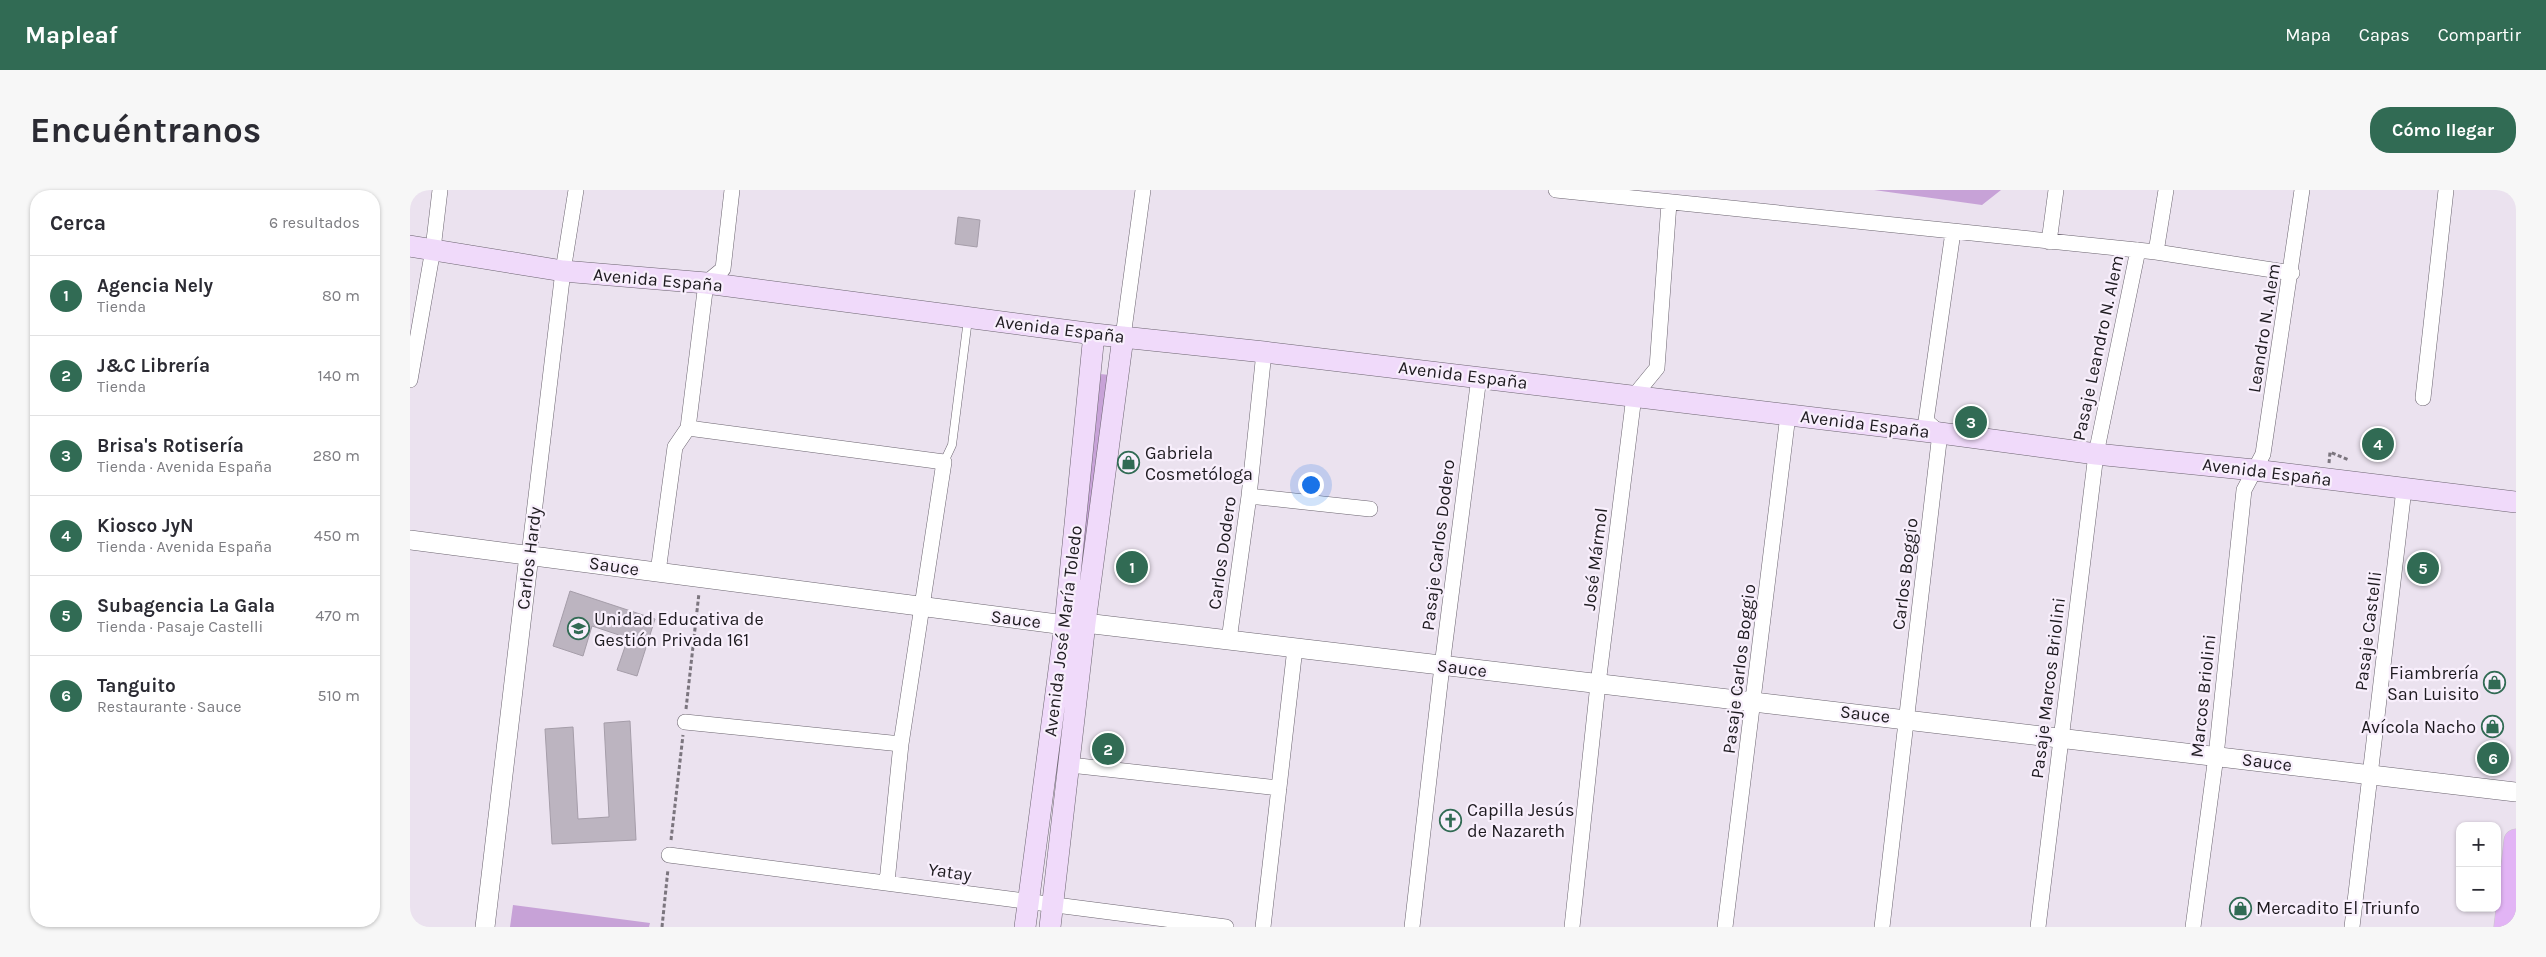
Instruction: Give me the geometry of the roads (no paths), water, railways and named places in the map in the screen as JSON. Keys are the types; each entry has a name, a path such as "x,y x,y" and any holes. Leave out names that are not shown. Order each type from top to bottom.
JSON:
{"main road":[{"name":"Avenida España","path":"410,246 563,271 706,283 1094,334 1479,377 1940,433 2096,454 2254,470 2516,502"},
{"name":"Avenida José María Toledo","path":"1050,927 1070,765 1075,624 1094,334"},
{"name":"Avenida José María Toledo","path":"1025,927 1123,337"},
{"path":"2506,927 2516,841"}],"street":[{"path":"410,380 433,249 440,190"},
{"name":"Carlos Hardy","path":"485,927 563,271 576,190"},
{"path":"658,572 675,446 688,428 706,283 723,269 732,190"},
{"path":"1123,337 1143,190"},
{"path":"1556,190 2156,252 2292,273"},
{"path":"2048,242 2056,190"},
{"path":"2156,252 2166,190"},
{"name":"Leandro N. Alem","path":"2254,470 2263,454 2292,273 2302,190"},
{"path":"2423,398 2446,190"},
{"path":"1634,396 1658,368 1669,203"},
{"path":"1940,433 1926,421 1952,232"},
{"name":"Pasaje Leandro N. Alem","path":"2096,454 2138,250"},
{"name":"Carlos Dodero","path":"1229,640 1264,352"},
{"name":"Pasaje Carlos Dodero","path":"1412,927 1442,666 1479,377"},
{"name":"José Mármol","path":"1572,927 1598,684 1634,396"},
{"name":"Pasaje Carlos Boggio","path":"1725,927 1788,415"},
{"path":"688,428 944,462 900,744 887,882"},
{"name":"Carlos Boggio","path":"1882,927 1908,719 1940,433"},
{"name":"Pasaje Marcos Briolini","path":"2038,927 2096,454"},
{"name":"Marcos Briolini","path":"2193,927 2216,756 2244,490 2254,470"},
{"name":"Pasaje Castelli","path":"2352,927 2404,489"},
{"path":"1248,496 1370,509"},
{"name":"Sauce","path":"410,540 921,606 1908,719 2516,792"},
{"path":"1263,927 1295,648"},
{"path":"685,722 900,744"},
{"path":"1070,765 1279,788"},
{"name":"Yatay","path":"670,855 1226,927"}],"lane":[{"path":"944,462 952,445 968,317"}],"place":[{"name":"Brisa's Rotisería","path":"1971,422"},
{"name":"Kiosco JyN","path":"2378,444"},
{"name":"Gabriela Cosmetóloga","path":"1129,463"},
{"name":"Agencia Nely","path":"1132,567"},
{"name":"Subagencia La Gala","path":"2423,568"},
{"name":"Unidad Educativa de Gestión Privada 161","path":"578,629"},
{"name":"Fiambrería San Luisito","path":"2495,683"},
{"name":"Avícola Nacho","path":"2492,727"},
{"name":"J&C Librería","path":"1108,749"},
{"name":"Tanguito","path":"2493,758"},
{"name":"Capilla Jesús de Nazareth","path":"1451,820"},
{"name":"Mercadito El Triunfo","path":"2240,908"}]}
